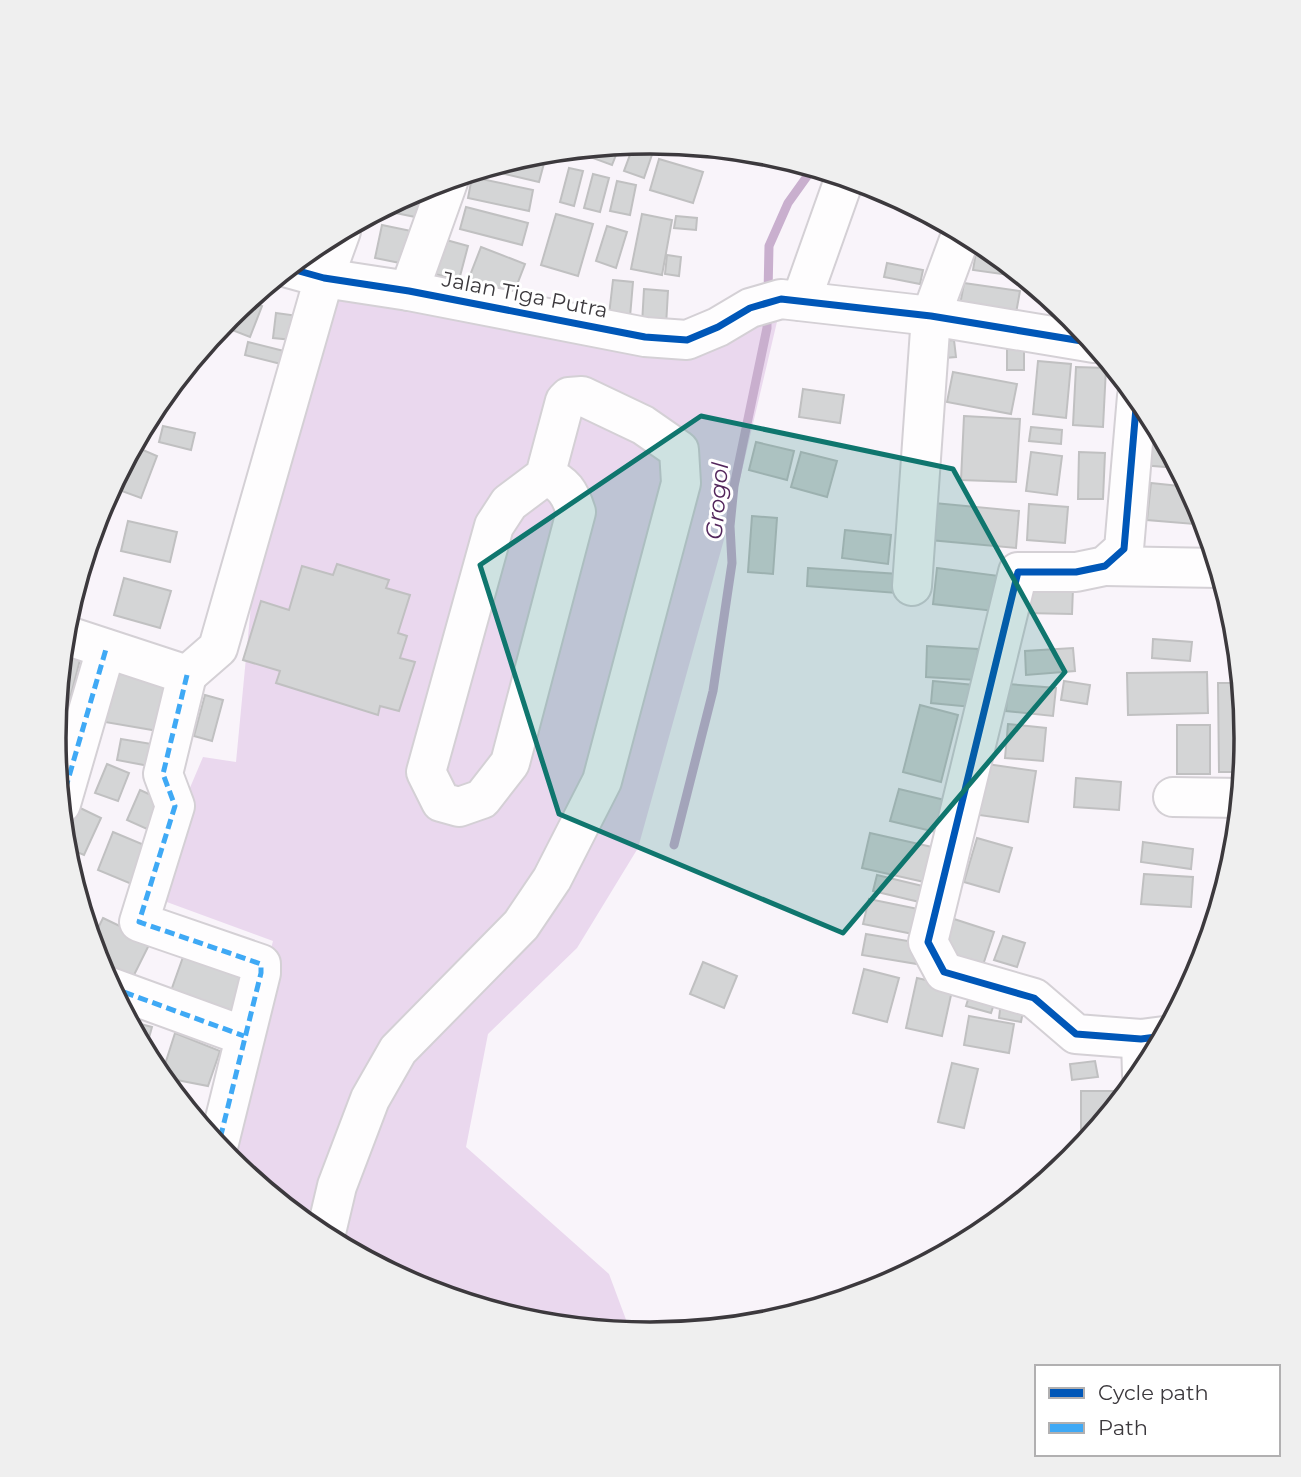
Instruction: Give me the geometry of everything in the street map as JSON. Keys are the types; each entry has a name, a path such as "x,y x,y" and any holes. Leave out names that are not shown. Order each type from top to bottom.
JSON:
{"street":[{"path":"840,186 777,303 931,316 1077,340"},
{"path":"409,291 444,192"},
{"path":"912,586 931,316 958,242"},
{"path":"221,1134 261,964 139,922 175,806 163,774 187,675 218,648 306,273 318,259"},
{"name":"Jalan Tiga Putra","path":"306,273 645,337 687,340 777,303"},
{"path":"327,1225 337,1186 370,1099 398,1050 521,925 552,879 602,781 681,483 679,450 643,425 582,396 565,401 545,476 509,503 494,526 426,772 441,802 459,807 482,799 510,763 576,512 571,494 559,481 545,476"},
{"path":"1105,566 1124,549 1136,413"},
{"path":"1145,1049 1076,1034 1034,998 944,972 928,942 1018,572 1076,572 1105,566 1209,568"},
{"path":"75,639 187,675"},
{"path":"68,779 106,649"},
{"path":"1174,797 1231,798"},
{"path":"124,991 244,1036"}],"highlighted area":[{"path":"701,416 953,469 1065,672 843,933 559,814 480,565"}],"shaded area":[{"path":"784,292 735,500 638,848 577,948 488,1034 466,1147 609,1274 627,1321 612,1321 574,1318 499,1303 427,1278 358,1244 295,1202 265,1178 211,1124 226,1125 273,941 145,894 203,757 236,762 252,595 336,294 670,337"}],"building":[{"path":"652,154 644,178 624,171 630,155"},
{"path":"616,156 612,165 592,158"},
{"path":"659,159 703,172 693,203 650,190"},
{"path":"544,165 539,182 502,173"},
{"path":"569,168 583,171 574,206 560,202"},
{"path":"593,174 609,178 600,212 584,208"},
{"path":"482,179 533,190 529,211 468,198 471,183"},
{"path":"617,181 636,185 630,215 610,211"},
{"path":"425,200 433,202 430,220 396,213"},
{"path":"466,207 528,223 522,245 460,229"},
{"path":"556,214 593,224 578,276 541,265"},
{"path":"642,214 672,220 662,275 631,269"},
{"path":"676,216 697,218 696,230 674,228"},
{"path":"382,225 416,232 410,265 375,258"},
{"path":"607,226 627,232 616,268 596,261"},
{"path":"439,238 468,246 459,280 431,273"},
{"path":"481,247 525,264 513,295 469,278"},
{"path":"976,254 1005,274 973,270"},
{"path":"667,255 681,257 679,276 665,274"},
{"path":"887,263 923,270 920,284 884,277"},
{"path":"613,280 633,282 630,317 609,315"},
{"path":"964,283 1020,291 1016,313 960,305"},
{"path":"644,289 668,291 666,326 642,324"},
{"path":"259,305 262,306 250,337 233,331"},
{"path":"276,313 306,317 303,341 273,338"},
{"path":"954,340 956,357 932,359 931,342"},
{"path":"248,342 296,354 293,367 245,355"},
{"path":"1007,347 1024,347 1024,370 1007,370"},
{"path":"1038,361 1071,364 1066,418 1033,414"},
{"path":"1076,367 1102,368 1106,373 1103,427 1073,425"},
{"path":"953,372 1017,384 1011,414 947,402"},
{"path":"803,389 844,395 840,423 799,417"},
{"path":"964,416 1020,419 1016,482 961,480"},
{"path":"163,426 195,433 191,450 159,442"},
{"path":"1031,427 1062,430 1061,444 1029,441"},
{"path":"1144,438 1151,439 1167,467 1141,465"},
{"path":"756,442 794,451 787,480 749,470"},
{"path":"143,450 157,456 141,498 122,491"},
{"path":"801,452 837,461 827,497 791,487"},
{"path":"1031,452 1062,456 1057,495 1026,491"},
{"path":"1079,452 1105,453 1103,499 1078,499"},
{"path":"1151,483 1177,486 1193,524 1147,520"},
{"path":"934,503 1019,511 1016,548 930,540"},
{"path":"1029,504 1068,507 1065,543 1027,540"},
{"path":"752,516 777,518 773,574 748,572"},
{"path":"128,521 177,532 170,562 121,551"},
{"path":"845,530 891,535 888,564 842,558"},
{"path":"337,564 389,580 386,588 410,595 398,633 407,636 400,658 415,662 399,711 380,706 378,715 276,683 280,671 243,660 261,601 289,610 302,566 333,575"},
{"path":"808,568 899,574 897,593 807,586"},
{"path":"937,568 1007,577 1003,612 933,604"},
{"path":"124,578 171,591 160,628 114,615"},
{"path":"1025,587 1073,588 1072,614 1025,613"},
{"path":"1153,639 1192,642 1190,661 1152,658"},
{"path":"927,646 978,649 976,680 926,677"},
{"path":"1073,648 1075,671 1026,675 1025,651"},
{"path":"72,658 80,660 69,702 68,700"},
{"path":"114,667 173,677 164,732 105,722"},
{"path":"1207,672 1208,713 1128,715 1127,673"},
{"path":"933,681 974,685 972,707 931,703"},
{"path":"1064,681 1090,685 1087,704 1061,700"},
{"path":"1218,683 1232,683 1233,772 1219,772"},
{"path":"1008,684 1056,688 1053,716 1006,711"},
{"path":"205,695 223,700 212,741 194,736"},
{"path":"920,705 958,715 941,782 903,772"},
{"path":"1008,724 1046,728 1043,761 1005,758"},
{"path":"1177,725 1210,725 1210,774 1177,774"},
{"path":"121,739 164,746 160,768 117,760"},
{"path":"980,763 1036,771 1028,822 972,814"},
{"path":"107,764 129,773 118,801 95,793"},
{"path":"1076,778 1121,782 1119,810 1074,807"},
{"path":"899,789 953,802 944,834 890,821"},
{"path":"140,790 160,799 147,829 127,820"},
{"path":"76,806 101,818 84,855 78,853 71,817"},
{"path":"113,832 149,847 134,885 98,870"},
{"path":"870,833 941,849 933,884 862,868"},
{"path":"977,838 1012,848 999,892 964,882"},
{"path":"1143,842 1193,849 1191,869 1141,862"},
{"path":"1144,874 1193,877 1191,907 1141,904"},
{"path":"877,875 935,889 932,905 873,891"},
{"path":"869,899 923,910 918,935 863,924"},
{"path":"103,918 151,941 128,987 121,983 98,928"},
{"path":"954,919 994,932 983,965 943,952"},
{"path":"866,934 920,943 917,964 862,955"},
{"path":"1003,936 1025,943 1017,967 994,960"},
{"path":"188,943 249,964 226,1027 166,1005"},
{"path":"703,962 737,976 724,1008 690,994"},
{"path":"864,969 899,978 887,1022 853,1013"},
{"path":"917,978 953,986 942,1036 906,1028"},
{"path":"971,990 996,998 991,1013 966,1006"},
{"path":"1001,1002 1024,1006 1021,1022 999,1018"},
{"path":"969,1016 1014,1024 1009,1053 964,1045"},
{"path":"142,1024 152,1027 149,1037"},
{"path":"175,1033 220,1051 208,1086 177,1080 165,1063"},
{"path":"1095,1061 1098,1077 1072,1080 1070,1064"},
{"path":"952,1063 978,1069 964,1128 938,1122"},
{"path":"1081,1091 1116,1091 1090,1124 1081,1133"}],"waterway":[{"name":"Grogol","path":"768,293 769,246 788,203 808,176"},
{"name":"Grogol","path":"674,845 713,691 732,563 730,526 734,486 767,328 767,314"}],"marked path":[{"path":"68,779 106,649"},
{"path":"187,675 163,774 175,806 139,922 261,964 221,1134"},
{"path":"125,992 244,1036"}],"cycle path":[{"path":"300,271 645,337 687,340 718,327 750,308 781,299 931,316 1077,340"},
{"path":"1136,413 1124,549 1105,566 1076,572 1018,572 928,942 944,972 1034,998 1076,1034 1152,1038"}]}
